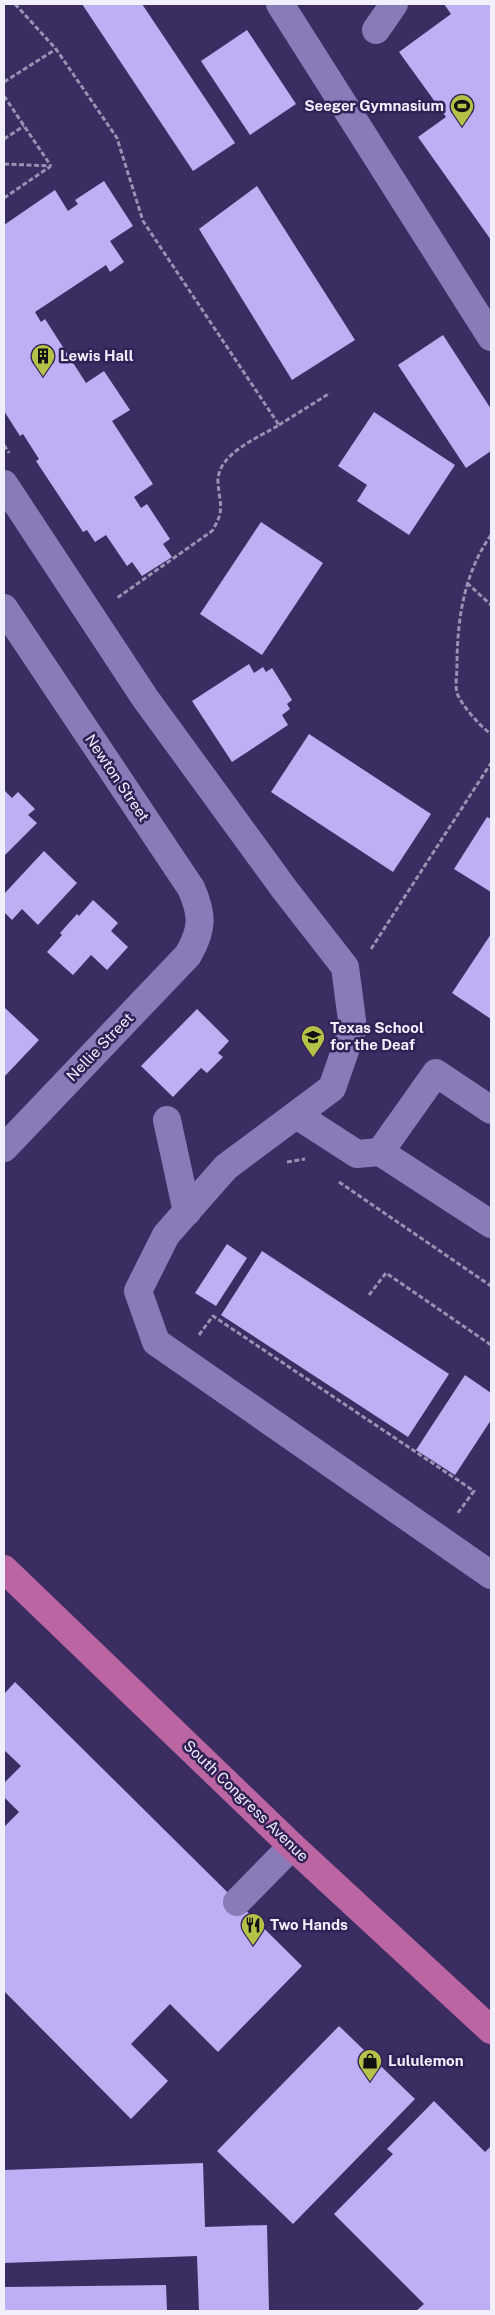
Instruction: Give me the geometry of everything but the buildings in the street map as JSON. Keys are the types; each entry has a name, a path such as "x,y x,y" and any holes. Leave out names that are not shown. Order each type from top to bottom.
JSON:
{"main road":[{"name":"South Congress Avenue","path":"4,1569 292,1846 491,2030"}],"street":[{"path":"280,4 491,337"},
{"path":"376,30 394,4"},
{"path":"4,484 146,698 284,890 345,967 353,1028 332,1088 298,1116 226,1167 166,1235 138,1291 156,1342 491,1575"},
{"name":"Newton Street","path":"4,608 190,888 199,905 201,923 196,940 188,955"},
{"name":"Nellie Street","path":"7,1139 188,955"},
{"path":"380,1152 436,1073 491,1110"},
{"path":"298,1116 357,1154 380,1152 491,1224"},
{"path":"167,1120 187,1212"},
{"path":"237,1902 292,1846"}],"path":[{"path":"15,4 56,49 117,138 143,221 279,426"},
{"path":"4,82 56,49"},
{"path":"4,96 51,166"},
{"path":"4,139 24,126"},
{"path":"4,164 51,166"},
{"path":"4,198 51,166"},
{"path":"110,603 212,531 222,516 218,481 221,468 233,454 330,393"},
{"path":"491,535 484,545 467,583 457,634 457,693 480,726 491,734"},
{"path":"467,583 491,605"},
{"path":"370,950 491,763"},
{"path":"279,1163 306,1159"},
{"path":"338,1181 491,1286"},
{"path":"369,1295 386,1273 491,1345"},
{"path":"190,1332 197,1338 213,1316 474,1491 455,1516 462,1520"}],"place":[{"name":"Seeger Gymnasium","path":"462,127"},
{"name":"Lewis Hall","path":"43,377"},
{"name":"Texas School for the Deaf","path":"313,1058"},
{"name":"Two Hands","path":"253,1946"},
{"name":"Lululemon","path":"370,2082"}]}
